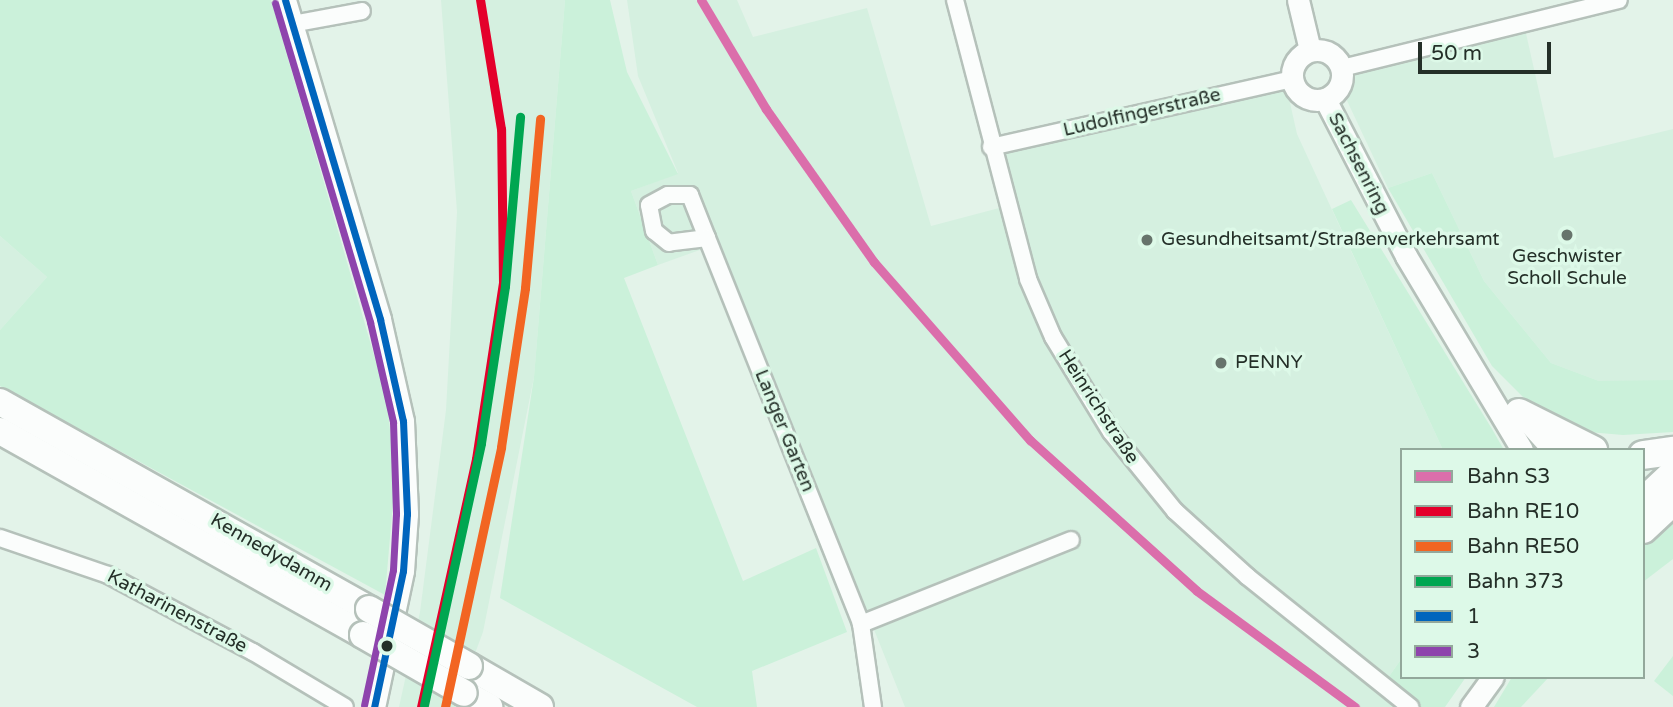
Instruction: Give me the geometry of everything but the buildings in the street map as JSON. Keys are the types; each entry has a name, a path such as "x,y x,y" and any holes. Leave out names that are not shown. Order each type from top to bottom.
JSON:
{"highway":[{"path":"1515,431 1585,448"},
{"path":"1645,455 1673,451"},
{"path":"1645,500 1673,474"},
{"path":"1645,527 1673,501"}],"main road":[{"name":"Kennedydamm","path":"0,402 540,707"},
{"name":"Kennedydamm","path":"0,431 489,707"}],"street":[{"path":"285,0 380,319 403,421 407,514 403,571 374,707"},
{"name":"Heinrichstraße","path":"955,0 991,147 1028,279 1053,337 1143,475 1248,577 1410,707"},
{"path":"1298,0 1310,50"},
{"path":"1292,79 1294,64 1310,50 1326,50 1342,68 1601,2 1619,0"},
{"path":"292,24 362,11"},
{"name":"Sachsenring","path":"1325,99 1342,83 1342,68"},
{"name":"Ludolfingerstraße","path":"991,147 1292,79"},
{"name":"Sachsenring","path":"1292,79 1304,96 1325,99"},
{"name":"Sachsenring","path":"1325,99 1406,256 1515,431 1521,448"},
{"name":"Langer Garten","path":"707,238 861,624 874,706"},
{"name":"Sachsenring","path":"1515,431 1549,448"},
{"name":"Katharinenstraße","path":"0,538 108,575 253,652 345,707"},
{"path":"861,624 1071,540"},
{"path":"1471,707 1492,679"}],"shaded area":[{"path":"0,0 271,0 387,400 395,480 385,595 0,386 0,330 47,277 0,236"},
{"path":"441,0 565,0 534,377 483,632 455,707 399,707 420,612 446,410 457,212"},
{"path":"565,0 610,0 627,72 678,174 631,191 658,265 624,278 743,581 816,548 847,632 752,671 757,707 697,707 500,598 534,377"},
{"path":"627,0 737,0 753,37 867,8 931,226 1003,207 988,153 1286,85 1297,134 1442,448 1400,448 1400,661 1380,689 1405,707 905,707 837,537 708,247 658,265 631,191 678,173 638,76"},
{"name":"Geschwister Scholl Schule","path":"1525,29 1554,158 1673,129 1673,380 1659,383 1599,381 1551,363 1484,281 1432,173 1388,188 1342,90 1350,71"},
{"path":"1432,173 1484,281 1551,363 1599,381 1673,380 1673,432 1623,435 1577,431 1530,404 1492,366 1388,188"},
{"path":"1351,200 1503,448 1442,448 1332,209"},
{"path":"0,236 47,277 0,330"},
{"path":"1673,510 1673,559 1645,580 1645,537"},
{"path":"1673,656 1673,696 1654,681"},
{"path":"1400,661 1400,679 1465,679 1445,707 1405,707 1380,689"},
{"path":"1511,679 1547,679 1521,707 1494,707"}],"rail line":[{"name":"RE10","path":"421,707 476,459 503,283 501,129 480,0"},
{"name":"S3","path":"701,0 766,109 874,262 1030,440 1197,591 1355,707"},
{"name":"373","path":"424,705 481,443 505,286 520,117"},
{"name":"RE50","path":"445,707 501,447 525,288 540,119"}],"transit line":[{"name":"1","path":"285,0 380,319 403,421 407,514 403,571 374,707"},
{"name":"3","path":"275,3 370,322 393,422 396,514 393,570 364,705"}],"place":[{"name":"Geschwister Scholl Schule","path":"1567,235"},
{"name":"Gesundheitsamt/Straßenverkehrsamt","path":"1147,240"},
{"name":"PENNY","path":"1221,363"}]}
